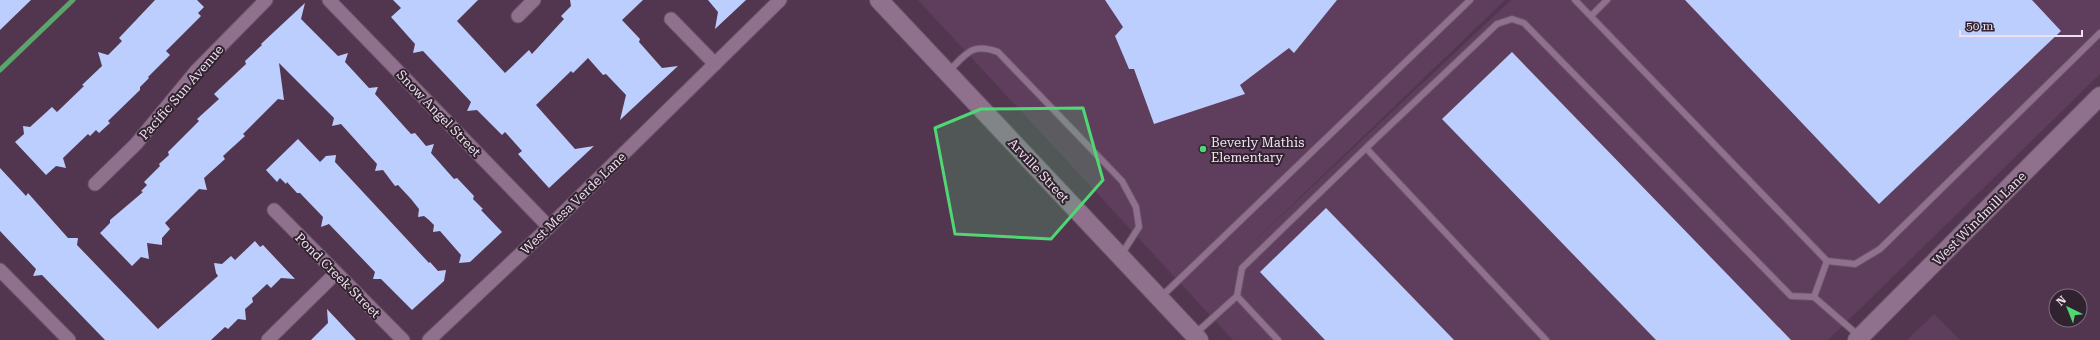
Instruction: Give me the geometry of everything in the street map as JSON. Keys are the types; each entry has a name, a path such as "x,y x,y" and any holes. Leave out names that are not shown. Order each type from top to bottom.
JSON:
{"street":[{"name":"Pacific Sun Avenue","path":"95,184 136,144 197,70 266,0"},
{"name":"Snow Angel Street","path":"328,0 549,227"},
{"path":"518,16 534,0"},
{"name":"West Mesa Verde Lane","path":"429,340 549,227 780,0"},
{"name":"Arville Street","path":"879,0 1196,338"},
{"path":"671,19 715,64"},
{"name":"West Windmill Lane","path":"1859,339 2100,96"},
{"name":"Pond Creek Street","path":"274,210 403,340"},
{"path":"0,270 69,340"},
{"path":"268,340 336,274"}],"lane":[{"path":"1160,298 1470,0"},
{"path":"1575,0 1827,261 1855,264 1880,249 2100,33"},
{"path":"1591,16 1607,0"},
{"path":"1196,338 1237,296 1242,268 1497,24 1512,19 1524,23 1791,296 1814,296 1859,339"},
{"path":"948,73 972,50 985,47 998,52 1122,180 1136,207 1139,227 1120,256"},
{"path":"1366,148 1546,340"},
{"path":"1814,296 1827,261"},
{"path":"1237,296 1278,340"}],"highlighted area":[{"path":"1083,108 1103,180 1051,239 955,234 935,128 981,109"}],"shaded area":[{"path":"918,0 1505,0 1244,251 1511,0 2100,0 2100,74 1828,340 1233,340"},
{"path":"1934,314 1960,340 1907,340"}],"building":[{"path":"0,0 31,0 0,30"},
{"path":"155,0 197,0 204,7 198,13 201,16 166,51 170,55 148,77 149,78 140,87 140,90 108,121 110,123 99,133 96,130 90,136 88,134 63,158 66,168 56,166 46,175 15,142 24,134 23,126 30,127 52,107 57,112 102,66 98,52 108,55 122,41 119,38"},
{"path":"393,0 478,0 457,21 505,73 529,50 532,54 564,19 561,16 571,6 570,0 643,0 622,20 640,39 639,42 662,68 678,66 620,120 626,95 606,74 603,75 588,58 573,73 571,71 536,105 575,149 594,146 549,188 518,154 522,151 505,132 502,135 477,110 467,111 471,102 423,51 413,53 415,44 391,17 401,8"},
{"path":"708,0 746,0 715,29 718,12"},
{"path":"1105,0 1337,0 1294,53 1289,48 1240,85 1245,94 1154,124 1134,69 1129,69 1115,36 1123,27"},
{"path":"1685,0 2032,0 2061,31 1879,204"},
{"path":"305,3 301,19 338,56 348,53 345,62 369,88 378,87 375,94 411,134 415,133 426,146 434,144 431,153 454,179 457,178 474,196 473,199 483,209 481,210 502,232 470,262 459,263 461,255 440,231 433,232 434,225 429,220 424,216 418,217 419,209 411,199 398,185 395,186 383,170 375,171 377,164 341,124 332,126 334,118 279,63 284,100 278,99 243,134 245,136 223,156 225,159 204,178 207,190 199,189 165,223 170,229 162,238 162,245 147,243 149,259 141,257 132,266 100,233 110,223 110,220 143,192 141,191 147,185 144,182 160,166 159,164 169,155 168,152 199,121 197,119 219,99 214,94 246,64 245,61 262,45 261,44"},
{"path":"1512,52 1791,340 1656,340 1442,119"},
{"path":"298,139 320,162 326,156 336,155 335,162 429,263 430,262 438,271 446,270 444,281 412,310 381,279 373,279 375,272 329,224 321,227 323,217 300,193 297,193 287,182 286,184 280,178 277,182 266,170"},
{"path":"0,168 26,196 28,193 68,238 78,238 77,245 158,329 218,276 214,263 222,264 231,256 235,260 255,241 260,247 263,245 295,279 281,278 271,288 267,284 252,298 253,302 245,309 246,320 238,319 228,329 225,327 211,340 105,340 42,275 33,276 36,269 0,231"},
{"path":"1326,208 1454,340 1325,340 1260,272"},
{"path":"327,309 356,340 311,340 328,323"}],"waterway":[{"path":"0,70 73,0"}],"place":[{"name":"Beverly Mathis Elementary","path":"1203,149"}]}
